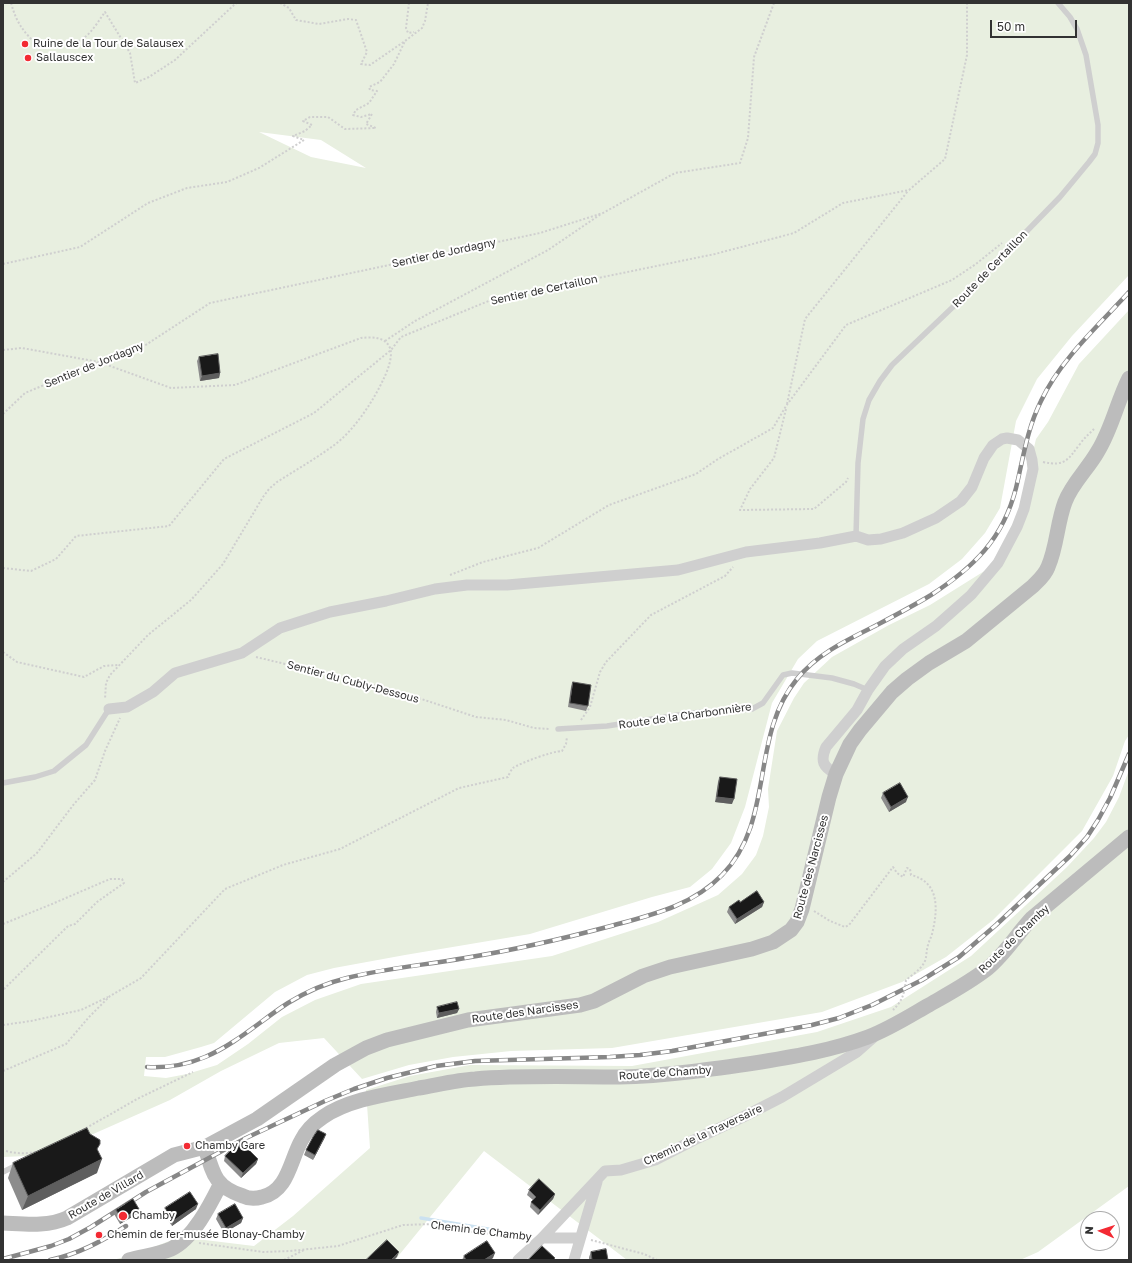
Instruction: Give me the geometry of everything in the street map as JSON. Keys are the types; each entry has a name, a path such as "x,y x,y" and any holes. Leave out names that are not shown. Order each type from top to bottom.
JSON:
{"street":[{"name":"Route des Narcisses","path":"205,1147 257,1119 351,1055 387,1040 468,1020 580,1005 594,1001 643,976 670,967 758,948 783,937 797,922 802,908 829,797 836,774 850,744 869,717 892,692 930,663 966,641 1034,586 1042,577 1048,568 1052,557 1057,526 1070,489 1098,452 1129,378"},
{"path":"109,709 127,708 153,692 174,673 242,654 280,628 330,612 386,601 435,589 467,585 507,585 678,570 746,552 820,543 856,536 868,540 881,539 903,533 945,513 961,501 972,487 992,445 1007,438 1018,440 1028,449 1032,460 1033,470 1024,509 1017,527 998,563 971,595 936,626 893,657 881,671 857,710 826,747 823,762 826,768 836,774"},
{"name":"Route de Chamby","path":"220,1185 231,1192 248,1198 266,1196 275,1192 283,1184 303,1138 313,1125 322,1117 351,1104 394,1093 474,1079 516,1077 621,1077 701,1072 820,1051 861,1039 881,1031 961,987 988,967 1000,957 1032,918 1129,837"},
{"name":"Chemin de la Traversaire","path":"518,1260 542,1238 605,1171 621,1170 655,1160 782,1097 857,1052 881,1031"},
{"path":"128,1260 157,1254 173,1248 188,1236 211,1203 220,1185 211,1167 205,1147"},
{"name":"Route de Villard","path":"3,1223 41,1224 61,1221 174,1155 205,1147"},
{"path":"574,1260 597,1179"},
{"name":"Chemin de Chamby","path":"542,1238 580,1238"}],"lane":[{"name":"Route de Certaillon","path":"856,536 858,463 862,419 880,381 892,365 955,305 1060,197 1095,154 1098,143 1098,125 1082,41 1070,17 1058,3"},
{"name":"Route de la Charbonnière","path":"558,729 607,726 691,713 752,709 763,703 783,675 792,673 832,678 854,684 868,690"},
{"path":"3,782 35,777 54,771 86,745 109,709"},
{"path":"3,1172 22,1163"}],"path":[{"path":"11,3 18,23 24,32 38,46 58,46 84,38 105,12 130,53 135,83 149,78 175,60 234,5 238,3"},
{"path":"280,3 289,8 296,20 319,24 348,19 356,20 367,52 361,64 370,65 405,42 422,28 425,21 428,3"},
{"path":"409,3 406,28 408,33 416,32"},
{"name":"Sentier de Jordagny","path":"3,414 25,393 99,362 141,348 210,302 540,233 603,213 675,172 740,163 748,138 754,57 774,3"},
{"name":"Sentier de Certaillon","path":"3,568 31,571 56,559 76,536 169,526 224,459 314,413 391,350 401,336 491,300 722,252 794,233 843,203 909,190 945,159 968,55 967,3"},
{"path":"3,264 80,247 148,203 187,188 227,182 259,168 304,140 293,136 312,125 303,122 310,117 328,117 345,129 376,128 366,124 372,114 361,117 353,114 356,110 369,103 378,91 370,90 369,87 380,82 394,64 405,42"},
{"path":"858,463 846,482 814,509 740,510 750,489 774,458 805,319 909,190"},
{"path":"385,341 414,321 548,250 603,213"},
{"path":"435,589 446,576 483,562 538,548 610,505 696,474 718,459 773,428 786,406 846,325 952,280 976,264 1001,244 1020,238"},
{"path":"3,350 22,348 99,362 171,388 234,385 361,338 375,337 385,341 391,350 387,372 379,390 364,413 348,432 334,445 277,482 269,489 263,496 223,564 191,600 148,636 118,665 110,675 106,682 104,697 109,709 121,717 105,751 95,780 74,804 37,853 3,882"},
{"path":"1032,460 1058,464 1068,460 1081,443 1096,428 1110,426"},
{"path":"577,728 584,714 590,707 600,672 606,662 650,615 725,576 746,552"},
{"path":"3,652 17,662 84,677 104,666 118,665"},
{"name":"Sentier du Cubly-Dessous","path":"242,654 394,690 476,717 506,720 534,728 558,729"},
{"path":"3,1025 32,1021 81,1010 110,996 141,978 225,889 283,865 340,849 459,788 508,777 513,768 532,759 562,750 566,744 569,728"},
{"path":"812,909 830,921 845,926 849,925 893,867 897,873 903,876 907,868 910,869 911,875 920,877 930,885 936,897 932,935 924,963 906,980 904,997 890,1012"},
{"path":"3,924 110,879 122,879 124,883 97,902 75,924 68,926 3,990"},
{"path":"3,1071 66,1044 89,1017 110,996"},
{"path":"68,1138 139,1098 193,1072"},
{"path":"6,1151 15,1154 25,1154 44,1150"},
{"name":"Chemin de Chamby","path":"188,1236 195,1242 263,1252 338,1246 403,1225 434,1224 472,1232 542,1238"},
{"path":"580,1238 617,1246 644,1254 657,1260"},
{"path":"284,1260 307,1249"}],"green space":[{"path":"3,3 1129,3 1129,275 1072,336 1037,379 1016,421 1000,508 985,533 962,559 929,584 817,641 798,659 772,703 745,807 731,843 712,869 690,887 530,934 334,968 307,975 275,992 214,1043 165,1057 146,1057 144,1076 166,1078 187,1074 217,1065 248,1044 282,1017 315,1000 361,984 552,956 658,922 718,895 742,874 756,855 763,836 769,807 768,789 777,731 794,698 804,683 832,657 889,625 930,605 986,570 1001,552 1020,507 1036,439 1048,422 1079,364 1129,310 1129,735 1125,741 1113,776 1082,831 993,920 946,957 902,982 822,1012 612,1048 511,1051 453,1057 409,1065 362,1079 324,1038 279,1043 221,1071 170,1100 91,1135 27,1156 3,1157","holes":["259,132 321,140 366,168 311,157"]},
{"path":"1129,770 1129,1186 1095,1211 1080,1211 1080,1222 1038,1252 1020,1260 627,1260 484,1151 395,1260 113,1260 135,1254 180,1237 254,1246 293,1216 370,1148 366,1090 410,1076 470,1065 632,1066 817,1032 891,1007 971,956 1067,867 1094,838 1106,822 1119,797"}],"building":[{"path":"218,354 220,373 202,376 199,357"},
{"path":"573,682 591,685 588,706 570,703"},
{"path":"720,777 737,779 734,799 717,797"},
{"path":"900,783 908,797 891,807 883,793"},
{"path":"757,891 764,902 737,919 729,907"},
{"path":"457,1002 459,1009 439,1013 437,1007"},
{"path":"87,1128 90,1134 100,1140 100,1144 97,1149 102,1159 28,1196 13,1163"},
{"path":"318,1130 326,1134 315,1155 306,1150"},
{"path":"240,1141 258,1159 243,1173 225,1156"},
{"path":"539,1179 555,1194 540,1210 531,1202 536,1197 529,1190"},
{"path":"190,1192 198,1204 173,1221 165,1208"},
{"path":"133,1199 139,1209 122,1219 116,1210"},
{"path":"235,1204 243,1218 226,1228 218,1214"},
{"path":"387,1240 399,1252 391,1260 366,1260"},
{"path":"487,1241 495,1253 484,1260 466,1260 464,1256"},
{"path":"542,1246 555,1258 553,1260 528,1260"},
{"path":"606,1249 608,1260 592,1260 591,1252"}],"waterway":[{"path":"421,1218 500,1231"}],"railway":[{"path":"147,1067 162,1067 191,1062 216,1052 238,1039 288,1003 331,982 376,972 538,944 593,931 641,918 670,908 684,902 710,886 722,875 739,853 750,829 757,804 766,752 773,726 782,702 797,679 814,662 833,648 931,595 961,574 985,550 995,537 1010,506 1016,488 1032,422 1049,386 1069,357 1129,292"},
{"path":"3,1259 51,1246 69,1239 91,1227 146,1192 246,1138 325,1101 387,1078 436,1066 475,1061 610,1057 672,1051 812,1025 839,1018 872,1005 922,980 959,957 996,925 1070,856 1087,837 1098,820 1110,798 1129,754"},
{"path":"50,1260 71,1254 90,1246 126,1226"}],"place":[{"name":"Ruine de la Tour de Salausex","path":"25,44"},
{"name":"Sallauscex","path":"28,58"},
{"name":"Chamby Gare","path":"187,1146"},
{"name":"Chamby","path":"123,1216"},
{"name":"Chemin de fer-musée Blonay-Chamby","path":"99,1235"}]}
